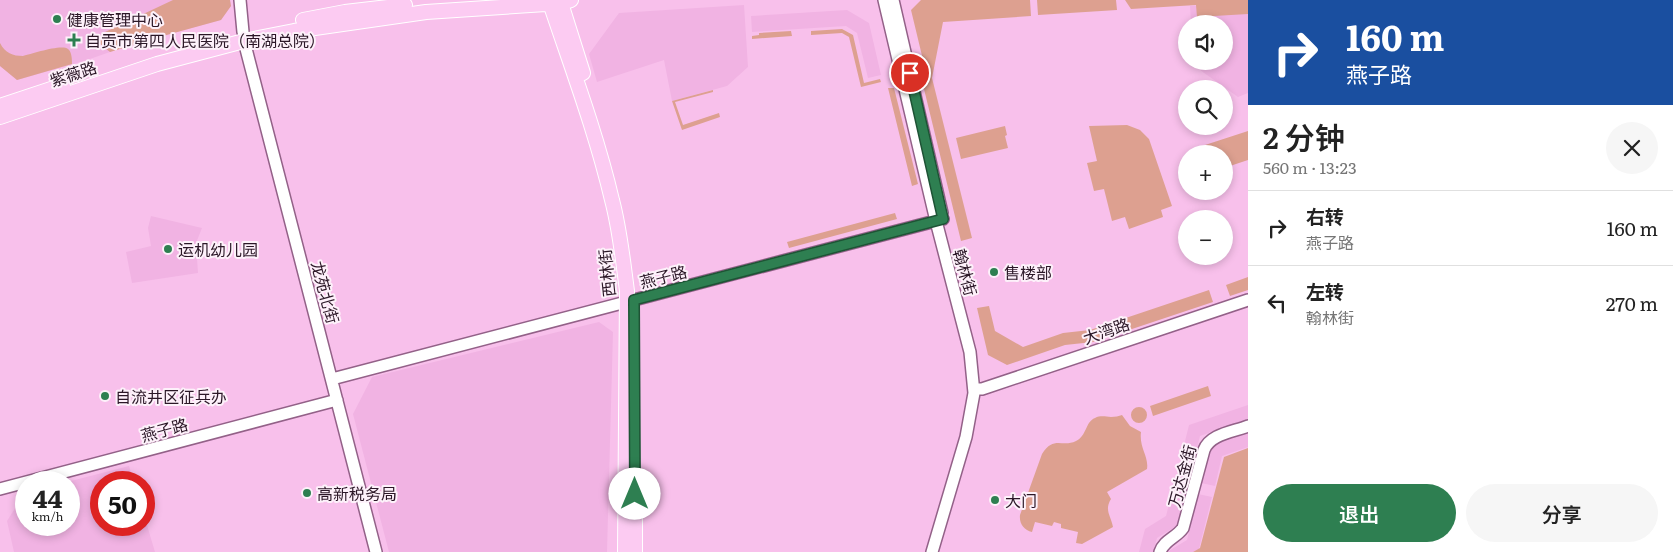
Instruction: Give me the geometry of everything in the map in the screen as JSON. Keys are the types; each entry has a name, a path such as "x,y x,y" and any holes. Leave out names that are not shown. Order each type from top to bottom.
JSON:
{"main road":[{"name":"紫薇路","path":"0,106 154,55 345,12 426,2 463,0"},
{"name":"紫薇路","path":"0,117 243,36 426,12 559,1"},
{"name":"西林街","path":"559,1 620,199 630,251 625,552"},
{"name":"西林街","path":"630,300 635,552"}],"street":[{"name":"龙苑北街","path":"240,0 243,36 376,552"},
{"name":"翰林街","path":"884,0 940,220 979,362 974,432 939,552"},
{"name":"翰林街","path":"893,0 940,220"},
{"name":"燕子路","path":"332,379 940,220"},
{"name":"大湾路","path":"978,389 1248,300"},
{"name":"翰林街","path":"932,552 978,389"},
{"name":"燕子路","path":"0,489 337,400"},
{"name":"万达金街","path":"1160,552 1166,542 1183,528 1204,450 1208,442 1248,426"}],"shaded area":[{"name":"自贡市第四人民医院（南湖总院）","path":"0,0 230,0 231,6 221,20 133,44 87,60 17,80 0,66"},
{"path":"173,0 230,0 231,6 221,20 110,52 100,44 99,41 103,33"},
{"path":"921,0 1030,0 1031,16 943,22 932,78 972,238 961,241 924,89 924,64 911,10"},
{"path":"1037,0 1116,0 1117,10 1038,15"},
{"path":"1125,0 1248,0 1248,14 1197,15 1196,5 1131,9"},
{"path":"1248,2 1248,93 1238,97 1233,93 1233,80 1214,80 1200,70 1233,70 1233,15 1190,15 1190,6"},
{"path":"744,5 748,67 727,86 672,101 664,60 597,82 589,54 619,13"},
{"path":"847,10 869,23 881,75 868,78 857,33 846,26 752,32 751,16"},
{"path":"842,29 853,35 864,83 880,79 881,82 861,87 849,37 842,33 811,35 811,31"},
{"path":"791,31 792,36 752,39 752,36 759,35 759,33"},
{"path":"0,43 7,52 19,56 53,48 68,49 72,56 72,64 17,80 0,66"},
{"path":"888,88 894,88 918,184 912,186"},
{"path":"713,90 713,92 675,102 683,125 719,113 720,117 682,130 672,101"},
{"path":"1127,125 1140,130 1149,139 1172,206 1161,210 1163,217 1129,229 1125,217 1112,221 1104,189 1094,191 1087,163 1097,161 1089,126"},
{"path":"1005,126 1008,148 961,159 956,138"},
{"path":"1248,131 1248,160 1233,165 1233,145 1205,145"},
{"path":"895,213 897,219 789,248 787,242"},
{"name":"运机幼儿园","path":"151,216 202,228 196,243 198,273 132,283 126,252 151,246 148,228"},
{"path":"1248,277 1248,290 1230,296 1226,285"},
{"path":"1209,290 1213,302 1093,342 1065,345 1007,365 988,355 977,308 989,306 995,331 1023,347 1063,333 1090,330"},
{"path":"599,322 613,332 607,552 389,552 353,414 372,377"},
{"path":"1208,386 1211,396 1153,416 1150,406"},
{"path":"1248,405 1248,419 1200,436 1189,480 1176,477 1189,425"},
{"path":"1139,407 1145,409 1147,415 1145,421 1139,423 1133,421 1131,415 1133,409"},
{"path":"1122,415 1130,426 1141,432 1141,443 1147,460 1147,469 1107,492 1111,499 1108,510 1113,527 1082,544 1076,543 1078,532 1061,528 1061,524 1054,522 1052,526 1035,522 1032,532 1024,528 1020,521 1020,515 1042,454 1046,448 1054,443 1071,443 1080,439 1089,423 1095,418"},
{"path":"1248,432 1248,447 1222,456 1215,486 1201,483 1211,445"},
{"path":"1248,448 1248,552 1193,552 1200,548 1224,457"},
{"path":"129,466 131,471 110,471"},
{"path":"90,476 90,536 150,536 155,552 14,552 7,521 15,508 15,536 80,536 80,479"},
{"path":"1173,488 1186,491 1178,525 1157,538 1153,552 1139,552 1145,529 1166,516"},
{"path":"1198,494 1212,497 1199,549 1193,552 1167,552 1187,540"}],"place":[{"name":"健康管理中心","path":"57,19"},
{"name":"自贡市第四人民医院（南湖总院）","path":"74,40"},
{"name":"运机幼儿园","path":"168,249"},
{"name":"售楼部","path":"994,272"},
{"name":"自流井区征兵办","path":"105,396"},
{"name":"高新税务局","path":"307,493"},
{"name":"大门","path":"995,500"}],"route":[{"path":"635,494 634,300 943,219 910,73"}]}
